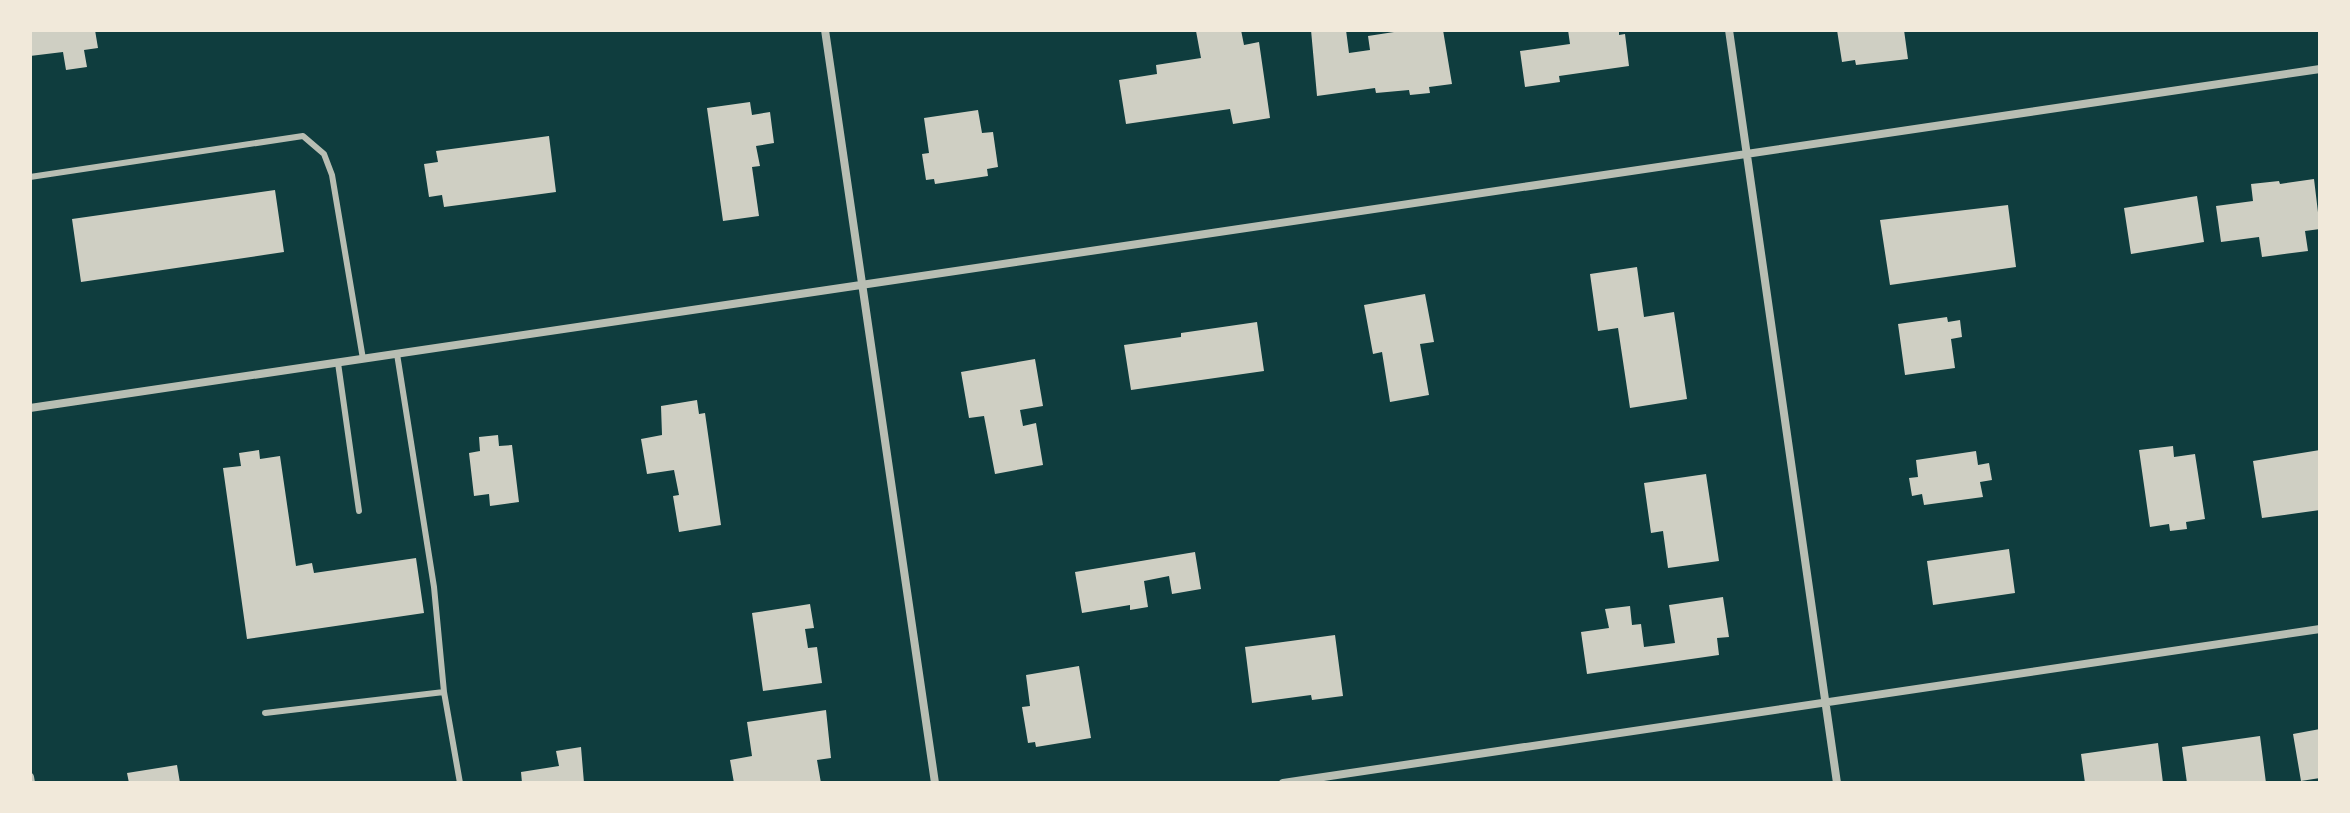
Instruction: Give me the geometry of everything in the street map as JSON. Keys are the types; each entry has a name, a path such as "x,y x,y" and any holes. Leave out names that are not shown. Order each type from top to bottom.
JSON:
{"street":[{"path":"825,30 935,783"},
{"path":"1729,30 1837,783"},
{"path":"30,408 2320,69"},
{"path":"1283,783 2320,629"},
{"path":"30,777 31,783"}],"lane":[{"path":"30,177 303,136 324,154 332,175 363,359"},
{"path":"397,354 434,587 444,692 460,783"},
{"path":"338,363 359,511"},
{"path":"265,713 444,692"}],"building":[{"path":"30,30 95,30 98,48 84,50 87,67 66,70 63,52 30,56"},
{"path":"1241,30 1244,45 1259,42 1270,118 1233,124 1230,109 1126,124 1119,80 1157,74 1156,65 1201,58 1196,31"},
{"path":"1311,30 1346,30 1349,53 1370,50 1368,36 1407,30 1443,30 1452,84 1429,87 1430,93 1410,95 1409,90 1376,93 1375,88 1317,96"},
{"path":"1568,30 1619,30 1619,35 1625,34 1629,66 1559,76 1560,82 1525,87 1520,51 1570,44"},
{"path":"1837,30 1904,30 1908,59 1856,65 1855,60 1842,62"},
{"path":"750,102 752,115 770,112 774,143 756,146 760,166 752,167 759,216 723,221 707,108"},
{"path":"978,110 982,133 993,132 998,167 987,169 988,176 935,184 934,179 926,180 922,154 929,153 924,118"},
{"path":"549,136 556,192 444,207 442,195 429,197 424,164 438,162 436,151"},
{"path":"2314,179 2320,229 2305,231 2308,251 2262,257 2259,237 2221,242 2216,206 2253,201 2251,184"},
{"path":"275,190 284,252 81,282 72,219"},
{"path":"2197,196 2204,242 2131,254 2124,208"},
{"path":"2008,205 2016,267 1890,285 1880,220"},
{"path":"1637,267 1644,317 1674,312 1687,399 1630,408 1618,328 1598,331 1590,274"},
{"path":"1425,294 1434,342 1420,344 1429,395 1390,402 1382,352 1373,354 1364,305"},
{"path":"1947,317 1948,322 1960,320 1962,337 1951,339 1955,368 1905,375 1898,324"},
{"path":"1257,322 1264,371 1131,390 1124,345"},
{"path":"1035,359 1043,406 1020,410 1023,426 1036,423 1043,465 995,474 984,416 969,418 961,372"},
{"path":"697,400 699,414 705,413 721,525 679,532 673,496 679,495 674,470 647,474 641,439 662,435 661,406"},
{"path":"498,435 499,446 512,445 519,502 490,506 489,494 474,496 469,453 480,451 479,437"},
{"path":"2173,446 2174,457 2195,454 2205,519 2186,522 2187,529 2170,531 2169,524 2150,527 2139,450"},
{"path":"259,450 260,459 280,456 296,566 312,563 314,573 416,558 424,613 247,639 223,468 241,466 239,453"},
{"path":"2320,450 2320,510 2262,518 2253,461"},
{"path":"1976,451 1978,465 1989,463 1992,480 1980,482 1983,497 1924,505 1922,494 1912,496 1909,478 1918,477 1916,460"},
{"path":"1706,474 1719,561 1668,568 1663,531 1651,533 1644,483"},
{"path":"2009,549 2015,593 1933,605 1927,561"},
{"path":"1195,552 1201,589 1172,594 1169,576 1144,581 1148,607 1130,610 1130,605 1082,613 1075,572"},
{"path":"1723,597 1729,637 1717,638 1719,655 1587,674 1581,632 1609,628 1605,609 1630,606 1632,625 1641,624 1644,647 1675,643 1669,605"},
{"path":"810,604 814,628 805,629 808,648 817,647 822,683 763,691 752,613"},
{"path":"1335,635 1343,696 1312,700 1311,695 1252,703 1245,647"},
{"path":"1079,666 1091,738 1036,747 1035,742 1028,743 1022,707 1030,706 1026,675"},
{"path":"826,710 831,758 817,760 821,783 734,783 730,760 752,756 747,722"},
{"path":"2320,729 2320,778 2301,781 2293,734"},
{"path":"2260,736 2266,783 2187,783 2182,747"},
{"path":"2158,743 2163,783 2085,783 2081,754"},
{"path":"581,747 584,783 522,783 521,772 559,766 556,751"},
{"path":"177,765 180,783 129,783 127,773"}]}
